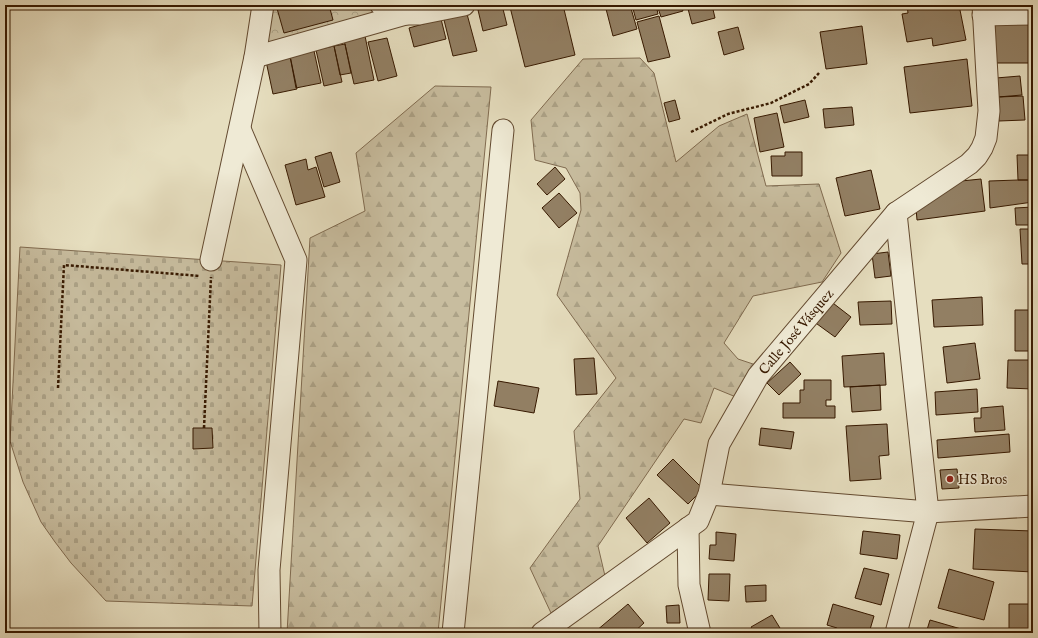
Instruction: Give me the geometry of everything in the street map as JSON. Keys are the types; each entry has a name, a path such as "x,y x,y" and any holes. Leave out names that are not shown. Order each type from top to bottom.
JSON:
{"street":[{"path":"207,268 256,57 263,5"},
{"path":"381,5 406,14"},
{"path":"256,57 406,14 433,12 464,5"},
{"path":"983,10 1033,14"},
{"name":"Calle José Vásquez","path":"542,633 698,521 708,494 719,444 758,376 896,213 969,164 977,156 986,138 989,111 983,10"},
{"path":"240,129 296,260 268,570 270,633"},
{"path":"453,633 503,130"},
{"path":"896,213 928,512 896,633"},
{"path":"708,494 928,512 1033,506"},
{"path":"688,528 689,585 700,633"}],"path":[{"path":"691,132 728,114 770,103 809,84 819,73"},
{"path":"58,388 64,266 207,268 204,428"}],"green space":[{"path":"267,5 373,5 388,12 259,46"},
{"path":"640,58 654,73 676,162 719,126 747,114 766,186 819,184 841,253 822,282 753,296 724,343 738,359 756,365 736,397 714,388 701,423 684,419 598,546 605,576 551,613 530,568 580,499 574,431 616,378 557,295 581,210 580,193 566,168 535,160 531,120 583,59"},
{"path":"435,86 491,87 438,633 287,633 310,238 365,211 356,153"},
{"path":"20,247 281,265 252,606 106,601 71,563 41,522 23,482 10,441"}],"building":[{"path":"276,5 329,5 333,20 284,33"},
{"path":"496,5 502,5 507,25 483,31 478,10"},
{"path":"517,5 563,5 575,55 525,67 510,7"},
{"path":"605,5 630,5 637,29 613,36"},
{"path":"632,5 656,5 658,14 636,20"},
{"path":"657,5 681,5 683,11 661,17"},
{"path":"687,5 712,5 715,18 692,24"},
{"path":"824,5 849,5 825,9"},
{"path":"907,5 959,5 966,40 933,46 932,38 907,42 902,14 908,13"},
{"path":"467,14 477,51 453,56 444,20"},
{"path":"659,16 670,57 648,62 637,22"},
{"path":"441,19 446,39 414,47 409,28"},
{"path":"995,21 1033,22 1033,63 994,63"},
{"path":"862,26 867,64 826,69 820,32"},
{"path":"738,27 744,49 724,55 718,32"},
{"path":"365,36 374,80 354,84 344,40"},
{"path":"387,38 397,76 378,81 368,42"},
{"path":"345,44 351,73 340,75 334,46"},
{"path":"334,46 342,82 324,86 316,50"},
{"path":"314,51 321,83 296,88 290,56"},
{"path":"290,56 297,89 273,94 266,61"},
{"path":"967,59 972,106 910,113 904,67"},
{"path":"1020,76 1022,95 998,97 996,78"},
{"path":"1023,96 1025,120 999,121 998,97"},
{"path":"675,100 680,119 669,122 664,103"},
{"path":"805,100 809,117 784,123 780,106"},
{"path":"852,107 854,125 825,128 823,109"},
{"path":"777,113 784,147 760,152 754,118"},
{"path":"331,152 340,182 324,187 315,157"},
{"path":"785,152 802,152 802,176 772,176 771,156 785,156"},
{"path":"1017,155 1033,155 1033,180 1018,180"},
{"path":"306,159 308,170 316,167 325,197 296,205 285,165"},
{"path":"555,167 565,179 547,195 537,184"},
{"path":"871,170 880,209 845,216 836,178"},
{"path":"981,179 985,211 917,220 916,208 961,181"},
{"path":"1033,180 1033,202 990,208 989,181"},
{"path":"559,193 577,213 559,228 542,208"},
{"path":"1033,207 1033,225 1016,225 1015,208"},
{"path":"1020,229 1033,229 1033,264 1022,264"},
{"path":"888,252 891,276 875,278 872,254"},
{"path":"982,297 983,325 934,327 932,300"},
{"path":"829,300 851,317 835,337 813,321"},
{"path":"891,301 892,324 860,325 858,302"},
{"path":"1015,310 1033,310 1033,351 1015,351"},
{"path":"975,343 980,379 947,383 943,347"},
{"path":"884,353 886,385 844,387 842,356"},
{"path":"594,358 597,394 576,395 574,359"},
{"path":"1008,360 1033,360 1033,389 1007,388"},
{"path":"790,362 801,374 779,395 767,383"},
{"path":"804,380 831,380 831,400 826,400 826,406 835,406 835,418 783,418 783,403 800,403 800,390 804,390"},
{"path":"498,381 539,388 534,413 494,406"},
{"path":"880,385 881,410 852,412 850,387"},
{"path":"977,389 978,412 936,415 935,392"},
{"path":"1003,406 1005,430 975,432 974,418 981,418 981,408"},
{"path":"887,424 889,455 879,456 881,479 850,481 846,426"},
{"path":"193,428 212,428 213,448 193,449"},
{"path":"761,428 794,432 791,449 759,445"},
{"path":"1009,434 1010,452 938,458 937,440"},
{"path":"673,459 703,489 688,504 657,475"},
{"name":"HS Bros","path":"957,469 959,488 942,489 940,470"},
{"path":"649,498 670,523 647,543 626,518"},
{"path":"975,529 1033,531 1033,572 973,569"},
{"path":"863,531 900,535 897,559 860,554"},
{"path":"716,532 736,534 734,561 709,559 710,545 716,545"},
{"path":"864,568 889,574 881,605 855,598"},
{"path":"949,569 994,582 984,620 938,608"},
{"path":"709,574 730,574 729,601 708,600"},
{"path":"766,585 766,601 746,602 745,586"},
{"path":"628,604 644,623 633,633 598,633 596,631"},
{"path":"833,604 874,616 869,633 835,633 837,628 827,625"},
{"path":"1009,604 1033,604 1033,633 1009,633"},
{"path":"679,605 680,623 667,623 666,606"},
{"path":"772,615 783,633 755,633 751,627"},
{"path":"930,620 975,633 926,633"}],"place":[{"name":"HS Bros","path":"950,479"}]}
